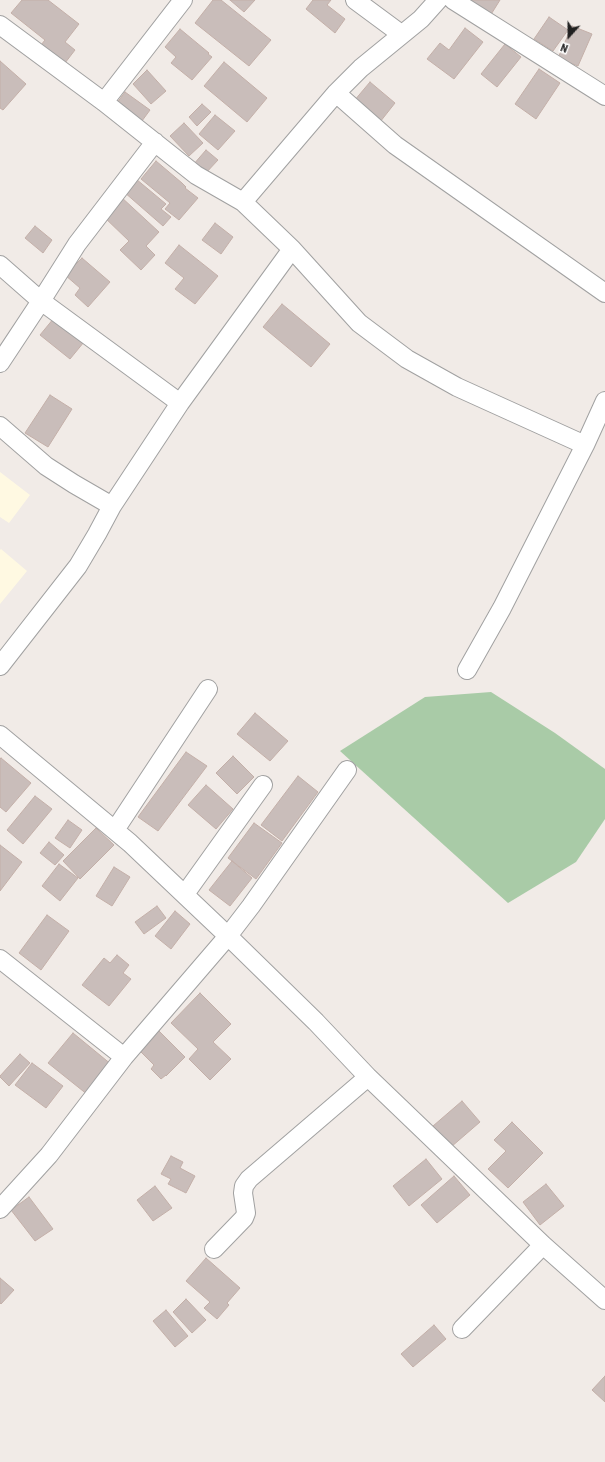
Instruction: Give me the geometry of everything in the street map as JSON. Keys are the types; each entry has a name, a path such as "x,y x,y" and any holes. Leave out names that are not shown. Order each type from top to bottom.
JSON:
{"street":[{"path":"104,102 183,0"},
{"path":"355,0 401,34"},
{"path":"243,202 336,93 361,68 421,19 438,0"},
{"path":"453,0 605,96"},
{"path":"0,25 104,102 196,175 243,202 292,249 359,323 407,360 457,387 586,445"},
{"path":"336,93 395,145 605,293"},
{"path":"0,363 77,244 155,142"},
{"path":"0,666 78,566 112,506 180,403 292,249"},
{"path":"0,265 41,301 180,403"},
{"path":"467,670 502,608 586,445 605,401"},
{"path":"0,426 46,466 112,506"},
{"path":"115,830 208,689"},
{"path":"0,735 115,830 185,894 316,1022 368,1077 542,1245 605,1300"},
{"path":"0,1209 48,1155 124,1057 252,906 347,770"},
{"path":"185,894 263,785"},
{"path":"0,959 124,1057"},
{"path":"214,1249 244,1218 246,1213 243,1193 244,1186 249,1179 368,1077"},
{"path":"462,1329 542,1245"}],"shaded area":[{"path":"0,472 30,495 9,523 0,517"},
{"path":"1,549 27,571 0,604 0,550"}],"green space":[{"path":"491,692 555,733 605,769 605,819 576,862 508,903 340,751 425,697"}],"building":[{"path":"22,0 48,0 79,24 65,42 75,50 65,63 41,45 45,40 11,13"},
{"path":"213,0 221,0 271,40 249,66 195,23"},
{"path":"230,0 255,0 244,12"},
{"path":"313,0 331,0 327,5 345,19 335,33 306,9"},
{"path":"466,0 500,0 490,16"},
{"path":"549,17 568,30 553,51 534,39"},
{"path":"572,26 592,34 578,66 558,58"},
{"path":"465,28 483,42 454,79 427,59 440,43 449,50"},
{"path":"180,29 212,57 192,80 171,63 176,57 165,47"},
{"path":"505,44 521,57 497,87 481,74"},
{"path":"0,61 26,84 3,110 0,108"},
{"path":"224,62 267,98 247,122 204,86"},
{"path":"539,69 560,83 536,119 515,104"},
{"path":"147,70 166,91 151,104 133,84"},
{"path":"370,82 395,103 380,122 354,101"},
{"path":"125,92 150,110 139,125 114,107"},
{"path":"202,104 211,112 197,126 189,117"},
{"path":"215,115 235,131 218,150 199,134"},
{"path":"184,123 203,143 189,156 170,136"},
{"path":"206,150 218,160 204,175 193,165"},
{"path":"156,161 198,198 179,220 165,209 170,203 141,179"},
{"path":"136,179 166,204 161,209 171,217 163,226 124,192"},
{"path":"120,196 159,232 146,246 155,255 141,270 120,250 129,241 102,215"},
{"path":"215,223 233,237 221,254 202,240"},
{"path":"35,226 52,240 43,253 25,238"},
{"path":"179,245 218,276 195,304 175,289 184,278 165,263"},
{"path":"82,258 110,282 88,307 75,295 80,288 65,275"},
{"path":"282,304 330,344 311,367 263,327"},
{"path":"54,318 84,342 70,359 40,335"},
{"path":"50,395 72,409 48,447 25,433"},
{"path":"255,713 288,741 270,761 237,734"},
{"path":"186,752 207,766 158,831 138,817"},
{"path":"233,756 254,777 237,794 216,773"},
{"path":"1,758 31,783 6,812 0,807"},
{"path":"298,776 318,792 282,841 261,825"},
{"path":"206,785 233,809 216,829 188,805"},
{"path":"35,796 52,809 23,844 7,830"},
{"path":"68,820 82,830 70,848 55,838"},
{"path":"254,823 282,843 256,879 228,858"},
{"path":"96,828 114,845 80,879 63,861"},
{"path":"49,842 64,855 55,865 40,853"},
{"path":"0,845 22,862 0,891"},
{"path":"232,861 252,878 230,906 209,890"},
{"path":"59,864 78,878 60,901 42,886"},
{"path":"114,867 130,877 112,906 96,896"},
{"path":"157,906 166,918 144,934 135,922"},
{"path":"175,911 190,924 171,949 155,936"},
{"path":"47,915 69,931 41,970 19,953"},
{"path":"117,955 129,965 123,973 131,979 109,1006 82,985 104,958 110,963"},
{"path":"200,993 231,1024 213,1042 231,1059 210,1080 189,1059 198,1049 171,1023"},
{"path":"159,1031 185,1057 161,1079 151,1069 154,1065 139,1050"},
{"path":"73,1033 112,1065 88,1095 48,1063"},
{"path":"20,1054 30,1063 9,1086 0,1076"},
{"path":"32,1063 63,1086 46,1108 15,1085"},
{"path":"462,1101 480,1122 451,1147 433,1126"},
{"path":"512,1122 543,1153 508,1188 488,1169 506,1151 494,1140"},
{"path":"171,1156 183,1162 180,1168 195,1176 186,1193 168,1184 171,1179 161,1174"},
{"path":"426,1159 442,1179 409,1206 393,1186"},
{"path":"454,1176 470,1195 437,1223 421,1205"},
{"path":"546,1184 564,1206 540,1225 523,1202"},
{"path":"155,1186 172,1208 153,1221 137,1200"},
{"path":"29,1197 53,1229 35,1241 11,1210"},
{"path":"206,1258 240,1288 227,1303 229,1305 217,1319 204,1308 210,1302 186,1281"},
{"path":"0,1278 14,1290 1,1304 0,1303"},
{"path":"186,1299 206,1320 192,1333 173,1312"},
{"path":"166,1310 188,1336 175,1347 153,1321"},
{"path":"434,1325 446,1339 413,1367 401,1354"},
{"path":"605,1376 605,1402 592,1390"}]}
